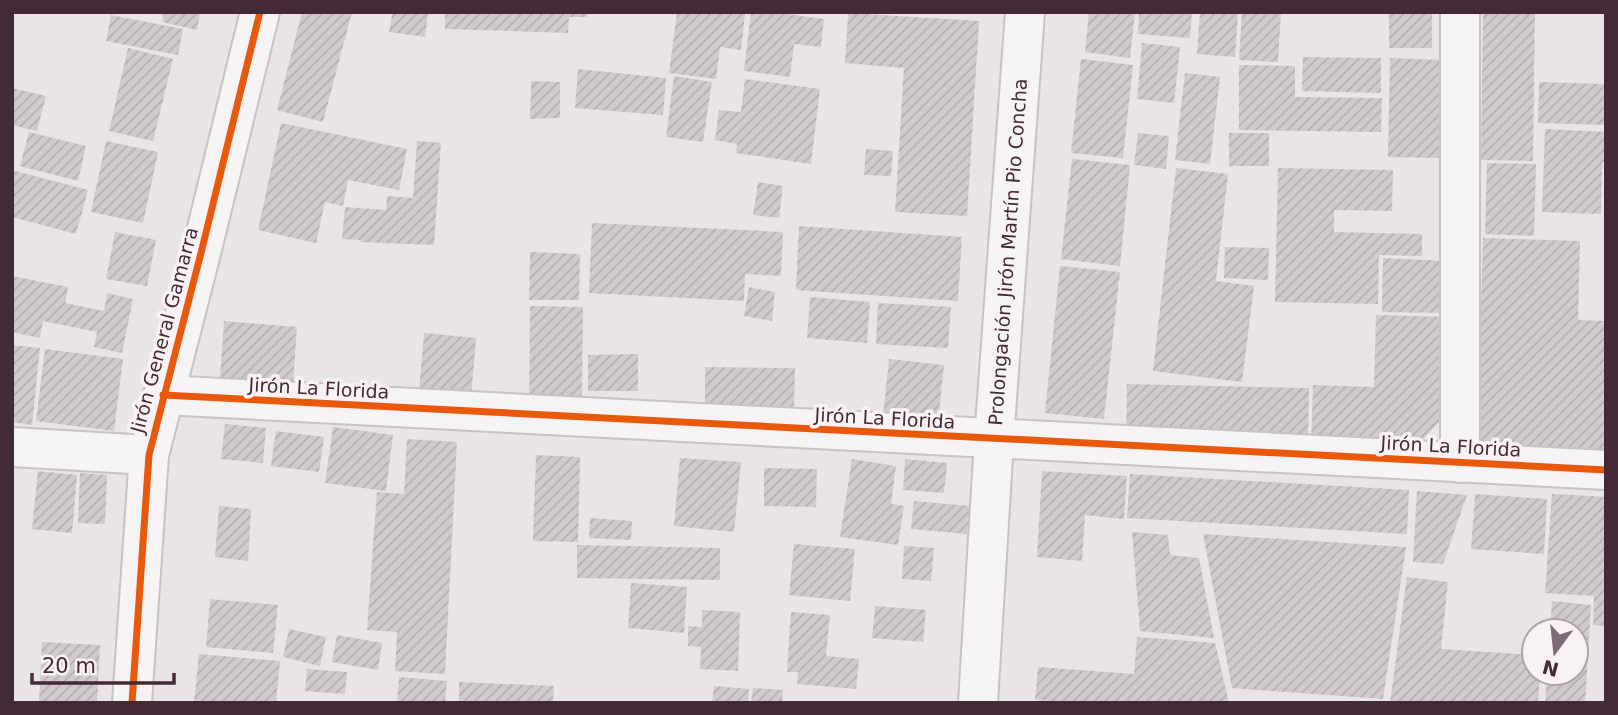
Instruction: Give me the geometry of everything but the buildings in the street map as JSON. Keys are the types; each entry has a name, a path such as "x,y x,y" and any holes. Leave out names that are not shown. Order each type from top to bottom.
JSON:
{"street":[{"name":"Jirón General Gamarra","path":"132,703 149,455 260,12"},
{"name":"Prolongación Jirón Martín Pio Concha","path":"978,703 1025,12"},
{"path":"1460,12 1460,463"},
{"name":"Jirón La Florida","path":"163,395 1606,470"},
{"path":"12,447 149,455"}],"cycle path":[{"path":"132,703 149,455 260,12"},
{"path":"163,395 1606,470"}]}
